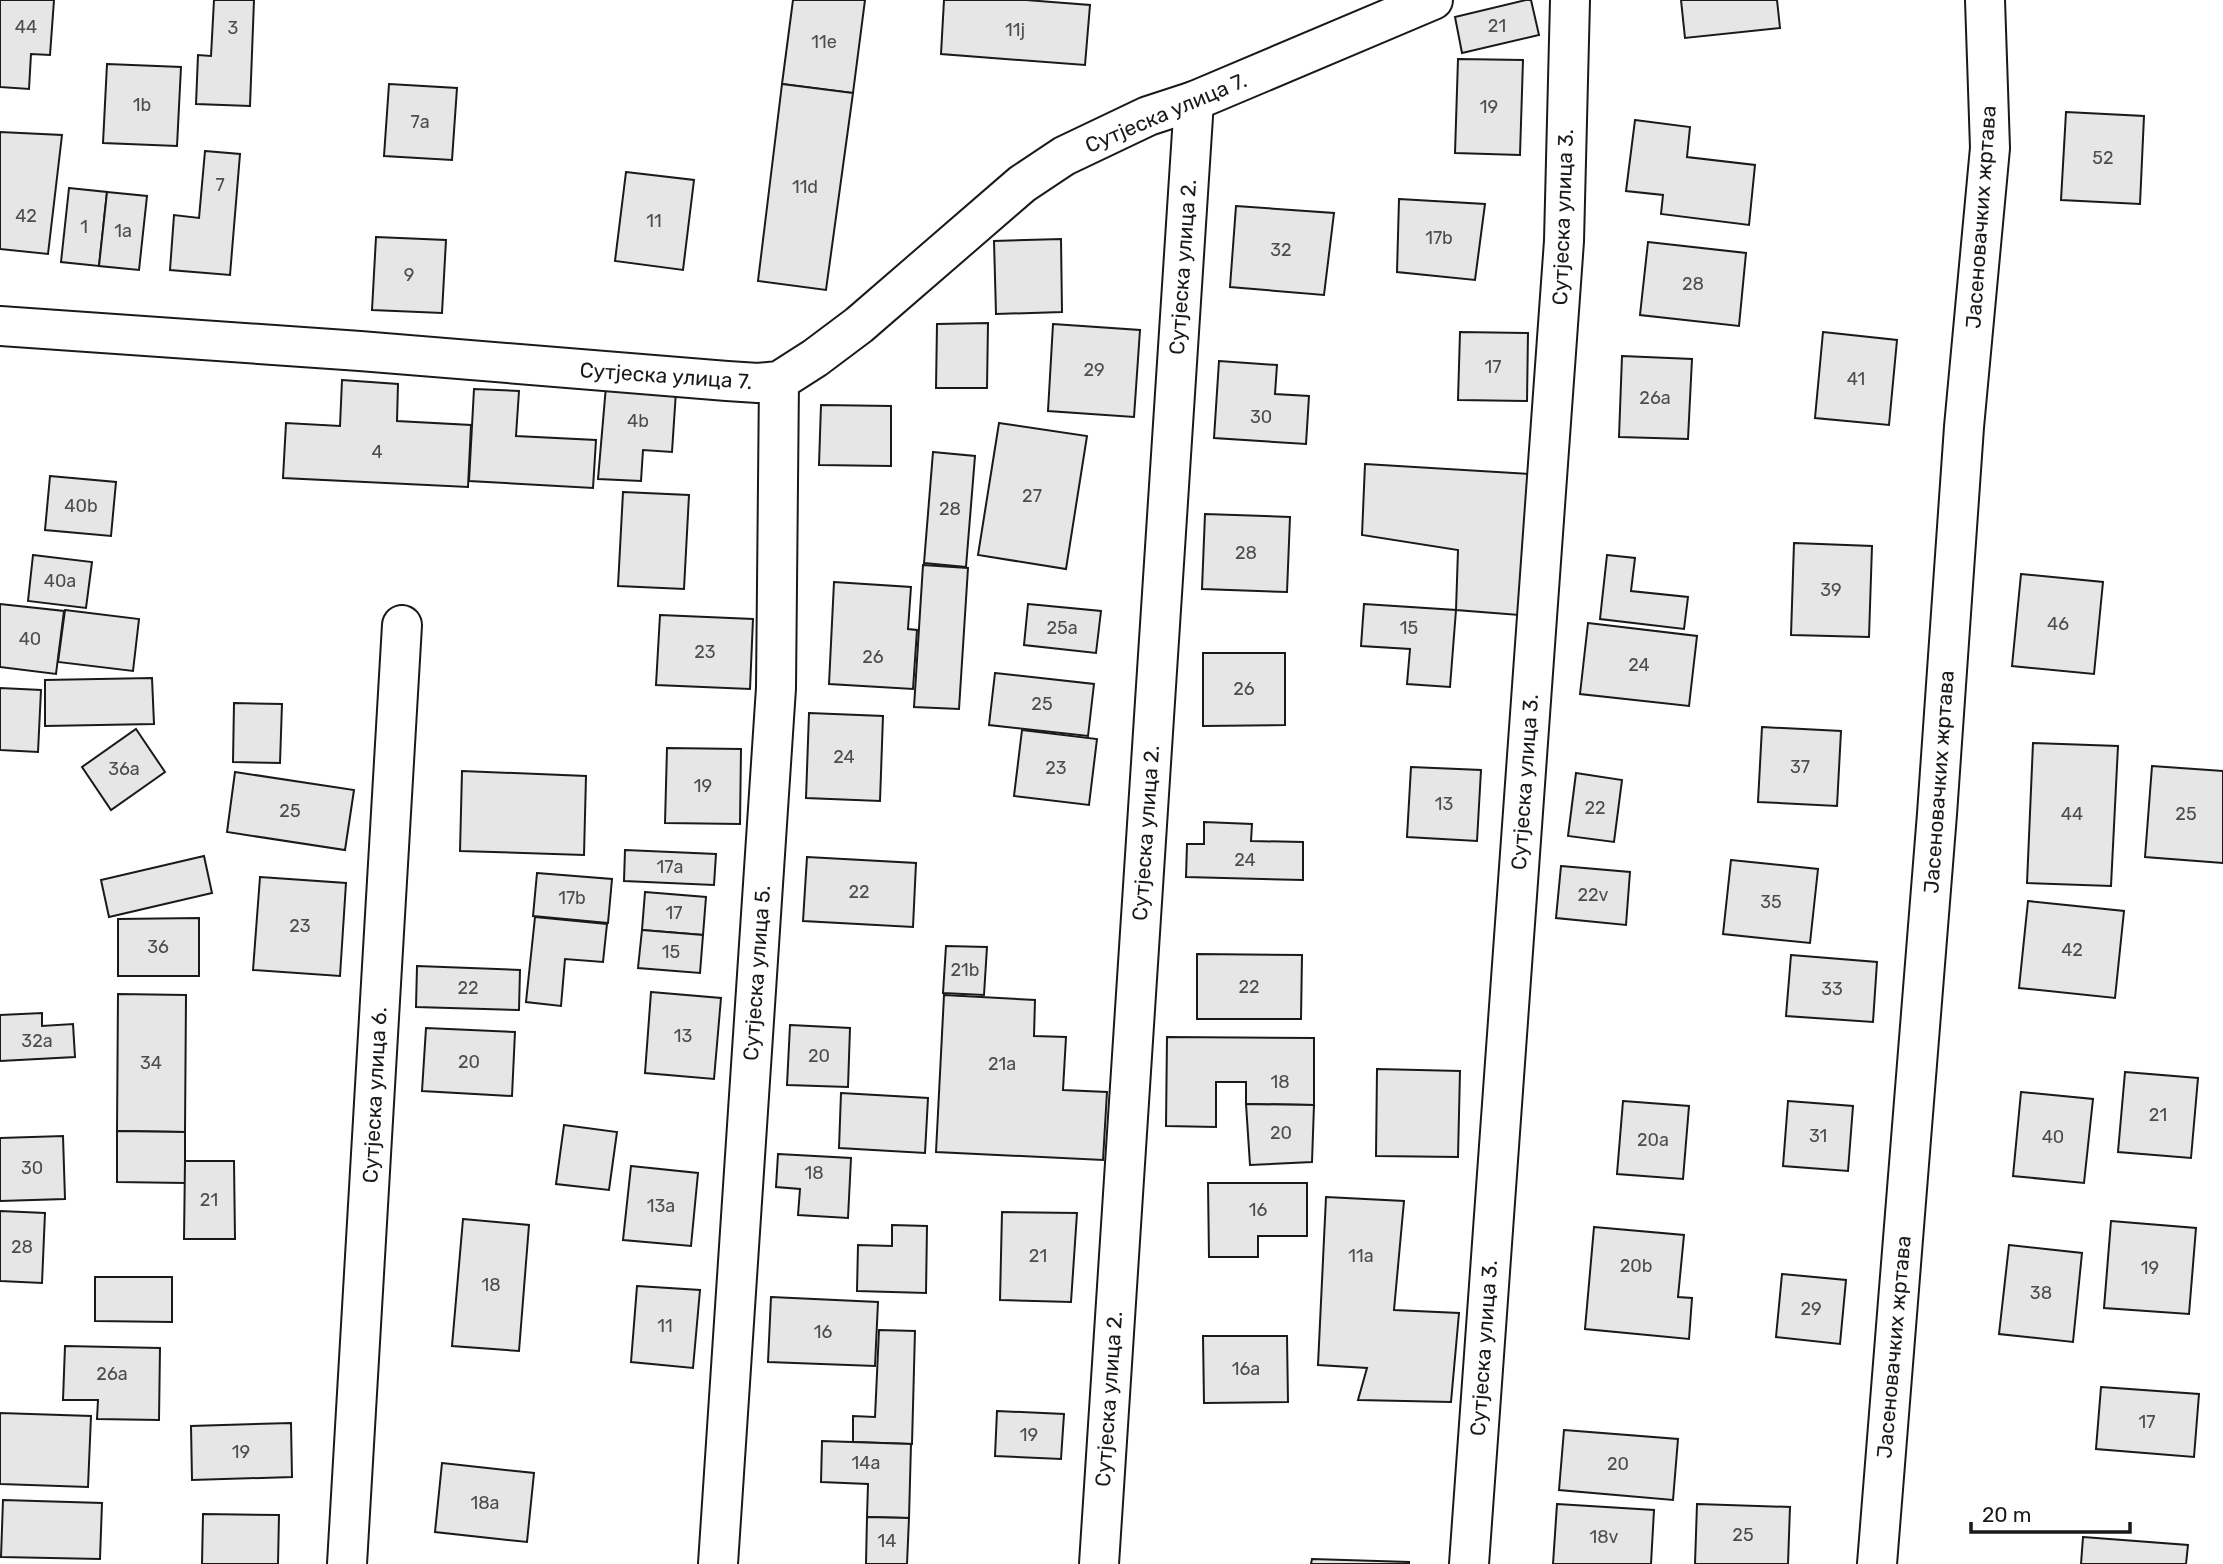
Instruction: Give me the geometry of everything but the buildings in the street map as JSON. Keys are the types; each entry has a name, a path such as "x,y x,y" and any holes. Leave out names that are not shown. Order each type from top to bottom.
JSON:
{"street":[{"name":"Сутјеска улица 7.","path":"0,326 360,351 727,382 779,381 859,325 1022,184 1064,156 1148,116 1194,102 1433,0"},
{"name":"Сутјеска улица 3.","path":"1469,1564 1564,241 1570,0"},
{"name":"Јасеновачких жртава","path":"1877,1564 1935,841 1964,427 1990,148 1985,0"},
{"name":"Сутјеска улица 2.","path":"1099,1564 1194,102"},
{"name":"Сутјеска улица 5.","path":"718,1564 776,688 779,381"},
{"name":"Сутјеска улица 6.","path":"347,1564 402,625"}]}
